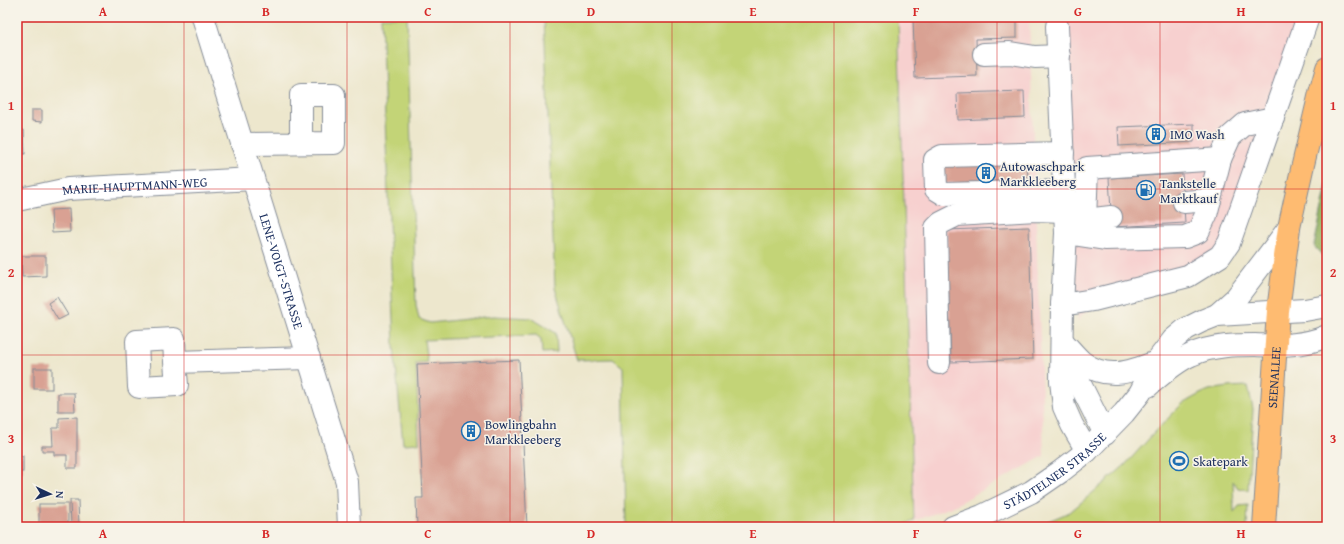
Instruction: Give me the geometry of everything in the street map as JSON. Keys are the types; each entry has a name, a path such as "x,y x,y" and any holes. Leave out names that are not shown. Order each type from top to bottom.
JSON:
{"main road":[{"name":"SEENALLEE","path":"1264,527 1278,311 1289,228 1327,68"}],"street":[{"name":"LENE-VOIGT-STRASSE","path":"203,17 347,482 349,527"},
{"path":"1062,304 1093,300 1188,276 1220,256 1229,243 1308,17"},
{"path":"1057,26 1066,233 1062,304 1061,381 1064,407 1072,425 1087,451"},
{"path":"984,54 1010,53 1035,57 1059,56"},
{"path":"1066,233 1105,239 1185,237 1198,232 1206,215 1220,159 1230,137 1245,124 1273,118"},
{"path":"242,144 301,143"},
{"path":"1063,153 942,156 935,160 936,189 944,194 1065,201"},
{"path":"1085,220 1087,168 1220,159"},
{"name":"MARIE-HAUPTMANN-WEG","path":"17,200 68,190 253,179"},
{"path":"1184,202 1210,200"},
{"path":"939,363 936,228 941,223 957,215 1036,210 1065,201"},
{"path":"1066,233 1085,220 1111,217"},
{"name":"SEENALLEE","path":"1217,315 1236,298 1289,228"},
{"name":"STÄDTELNER STRASSE","path":"1140,393 1156,362 1173,340 1186,329 1202,320 1217,315 1305,310 1327,306"},
{"name":"STÄDTELNER STRASSE","path":"953,527 982,516 1031,492 1060,472 1087,451 1105,434 1140,393 1166,371 1191,355 1210,349 1224,347 1301,344 1327,336"},
{"path":"1062,342 1081,361 1095,370 1109,373 1124,373 1156,362"},
{"path":"1062,342 1078,380 1105,434"},
{"path":"175,362 309,358"}],"shaded area":[{"path":"898,17 1029,17 1044,456 954,506 914,521"},
{"path":"1064,17 1315,17 1234,246 1085,312 1080,317 1078,322"}],"green space":[{"path":"381,17 407,17 416,305 419,319 430,323 493,316 531,318 556,333 557,352 542,353 541,339 536,335 424,340 427,362 416,363 419,443 403,444 394,346"},
{"path":"544,17 898,17 914,521 897,527 626,527 623,367 613,359 577,360 555,288"},
{"path":"1327,185 1327,261 1314,246"},
{"name":"Skatepark","path":"1248,386 1253,409 1248,490 1238,488 1233,481 1234,512 1239,506 1248,505 1247,527 1034,527 1070,512 1124,466 1182,404 1209,390"}],"building":[{"path":"913,17 1017,17 1017,38 976,39 977,76 915,78"},
{"path":"1024,91 1025,117 958,120 957,93"},
{"path":"32,110 42,110 42,122 32,121"},
{"name":"IMO Wash","path":"1194,124 1194,142 1119,146 1118,127"},
{"path":"24,130 25,154 17,154 17,131"},
{"name":"Autowaschpark Markkleeberg","path":"1027,162 1028,180 944,183 944,165"},
{"name":"Tankstelle Marktkauf","path":"1182,174 1185,223 1112,227 1109,178"},
{"path":"69,209 70,232 52,233 51,210"},
{"path":"1029,227 1033,359 951,362 947,230"},
{"path":"21,256 46,256 46,276 22,277"},
{"path":"57,297 68,315 58,320 48,303"},
{"name":"Bowlingbahn Markkleeberg","path":"519,360 527,527 417,527 416,498 423,498 417,364"},
{"path":"34,368 52,368 52,389 34,389"},
{"path":"58,393 74,393 75,411 58,411"},
{"path":"77,417 77,468 67,468 67,455 54,455 54,451 42,451 42,446 53,446 52,428 59,428 59,418"},
{"path":"17,456 23,456 23,472 17,472"},
{"path":"70,500 78,500 79,526 71,526"},
{"path":"39,504 68,504 68,527 39,527"}],"place":[{"name":"IMO Wash","path":"1156,134"},
{"name":"Autowaschpark Markkleeberg","path":"986,173"},
{"name":"Tankstelle Marktkauf","path":"1146,190"},
{"name":"Bowlingbahn Markkleeberg","path":"471,431"},
{"name":"Skatepark","path":"1179,461"}]}
